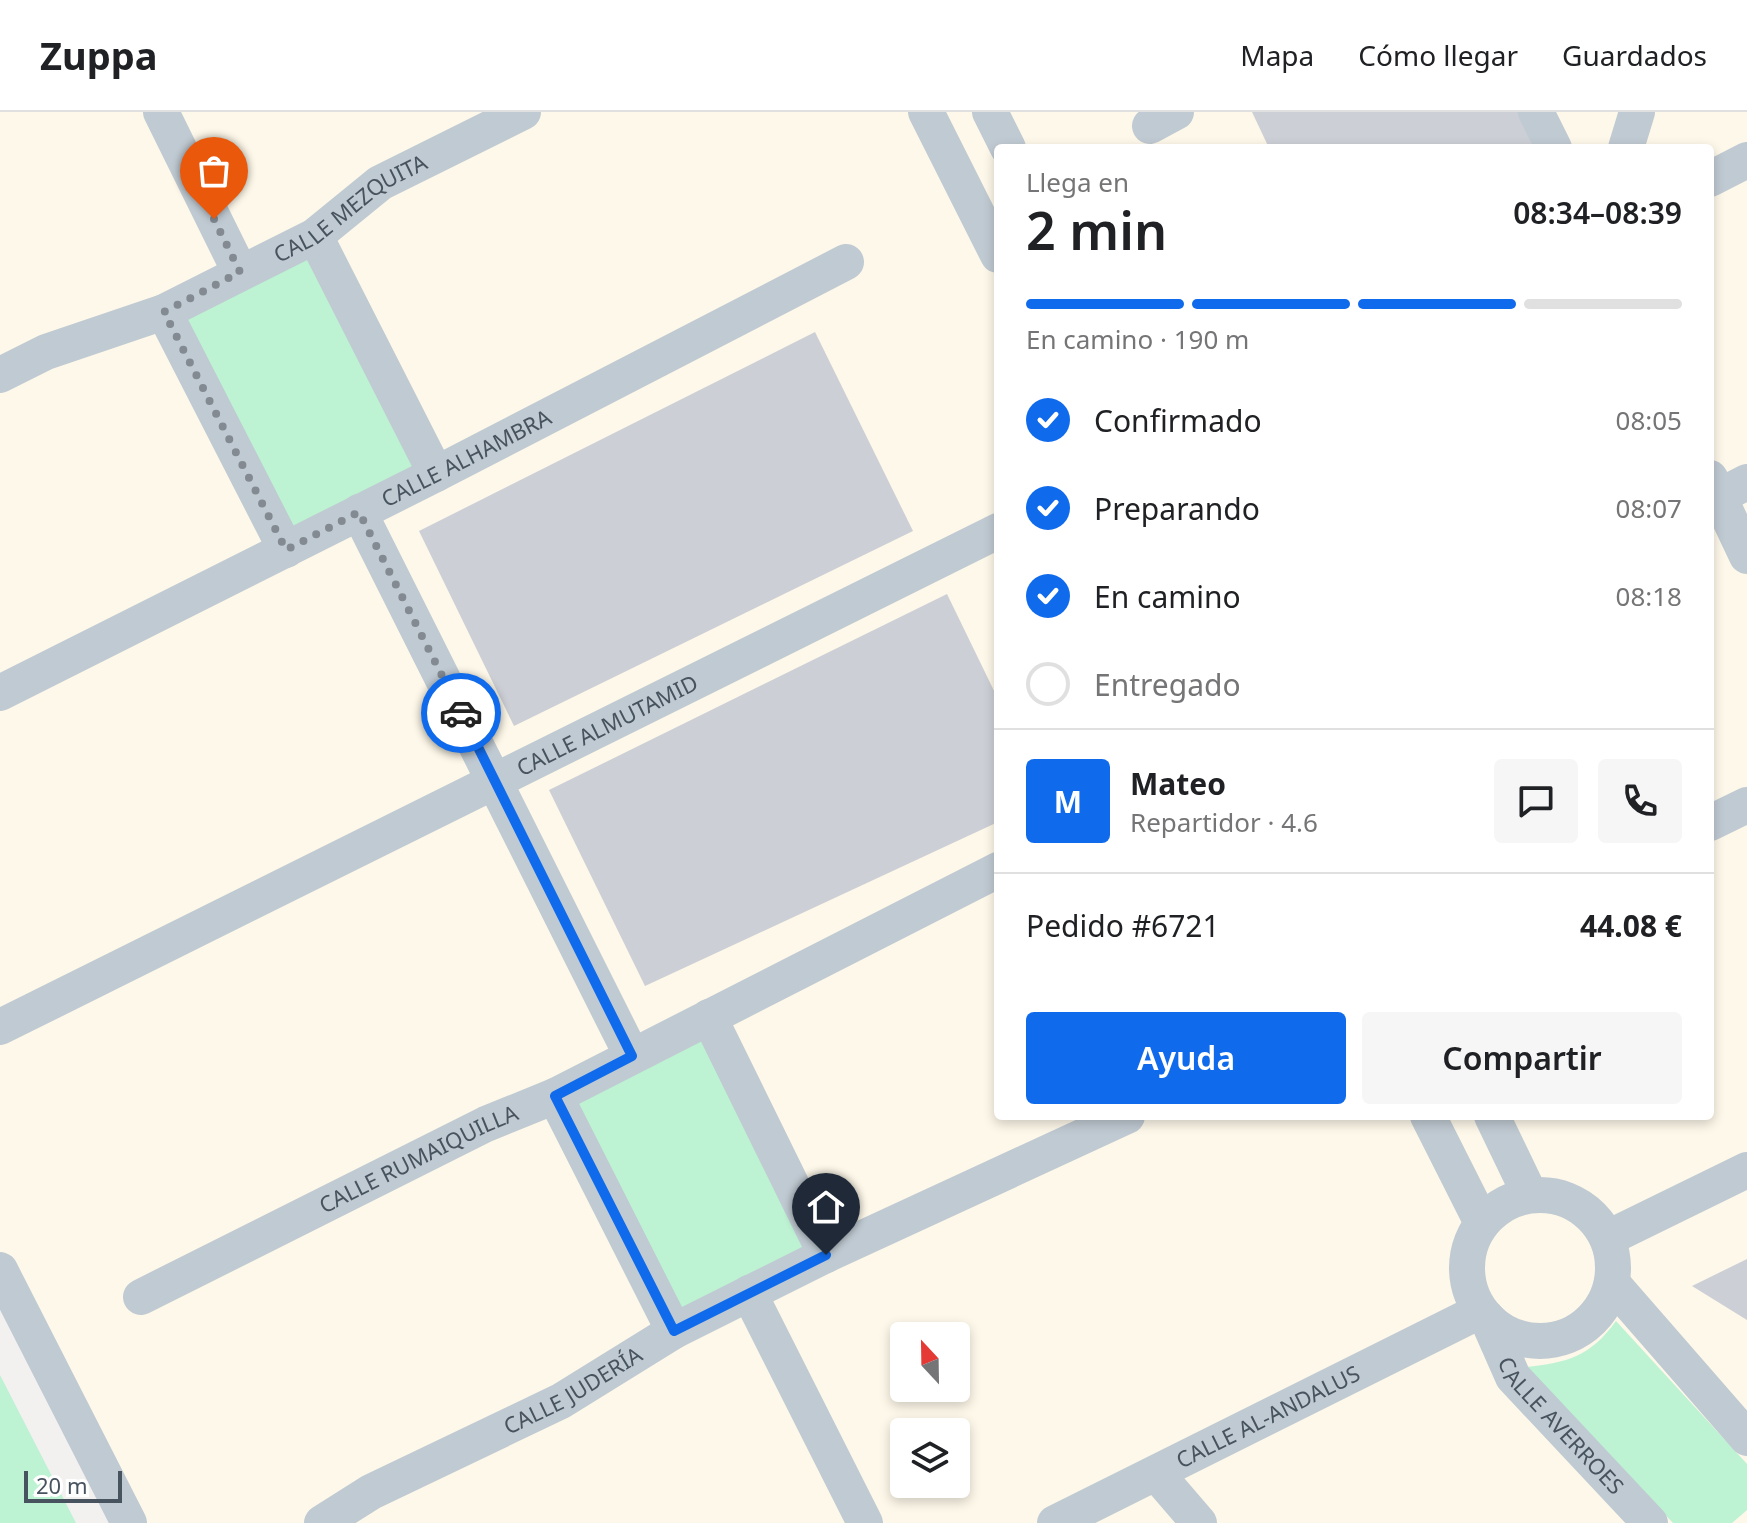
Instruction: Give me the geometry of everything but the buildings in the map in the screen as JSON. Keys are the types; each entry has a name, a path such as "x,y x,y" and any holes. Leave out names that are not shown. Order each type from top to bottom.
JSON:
{"street":[{"path":"161,112 240,272"},
{"name":"CALLE MEZQUITA","path":"0,375 46,352 164,312 315,236 380,183 523,112"},
{"path":"926,112 994,247"},
{"path":"990,112 1006,144"},
{"path":"1536,112 1552,144"},
{"path":"1627,144 1637,112"},
{"path":"1714,177 1747,160"},
{"path":"315,236 436,474"},
{"name":"CALLE ALHAMBRA","path":"0,693 436,474 846,262"},
{"path":"164,312 286,550"},
{"path":"1721,490 1747,556"},
{"path":"359,512 632,1056"},
{"name":"CALLE ALMUTAMID","path":"0,1027 994,533"},
{"path":"1714,821 1747,805"},
{"name":"CALLE RUMAIQUILLA","path":"141,1297 486,1124 555,1096 994,872"},
{"path":"709,1017 826,1255"},
{"path":"555,1096 674,1331"},
{"name":"CALLE JUDERÍA","path":"322,1523 371,1492 561,1401 674,1331 749,1293 1118,1120"},
{"path":"1430,1120 1482,1223"},
{"path":"1494,1120 1530,1195"},
{"path":"1608,1238 1747,1170"},
{"path":"1530,1195 1554,1196 1576,1204 1595,1219 1608,1238 1613,1260 1612,1283 1604,1303 1591,1321 1573,1333 1552,1340 1530,1341 1509,1335 1483,1314 1469,1290 1466,1267 1470,1243 1482,1223 1495,1209 1530,1195"},
{"path":"0,1270 129,1523"},
{"path":"1612,1283 1747,1438"},
{"path":"749,1293 865,1523"},
{"name":"CALLE AL-ANDALUS","path":"1055,1523 1483,1314"},
{"name":"CALLE AVERROES","path":"1483,1314 1513,1377 1650,1523"},
{"path":"1156,1473 1199,1523"}],"shaded area":[{"path":"0,112 1747,112 1747,1523 127,1523 0,1270"}],"green space":[{"path":"311,252 422,471 292,537 181,319"},
{"path":"699,1034 811,1252 681,1319 569,1100"},
{"path":"1616,1321 1747,1464 1747,1510 1732,1523 1673,1523 1526,1367 1577,1356 1597,1342"},
{"path":"0,1375 76,1523 0,1523"}],"way so far":[{"path":"214,219 240,272 164,312 286,550 359,512 461,713"}],"route":[{"path":"461,713 632,1056 555,1096 674,1331 826,1255"}]}
